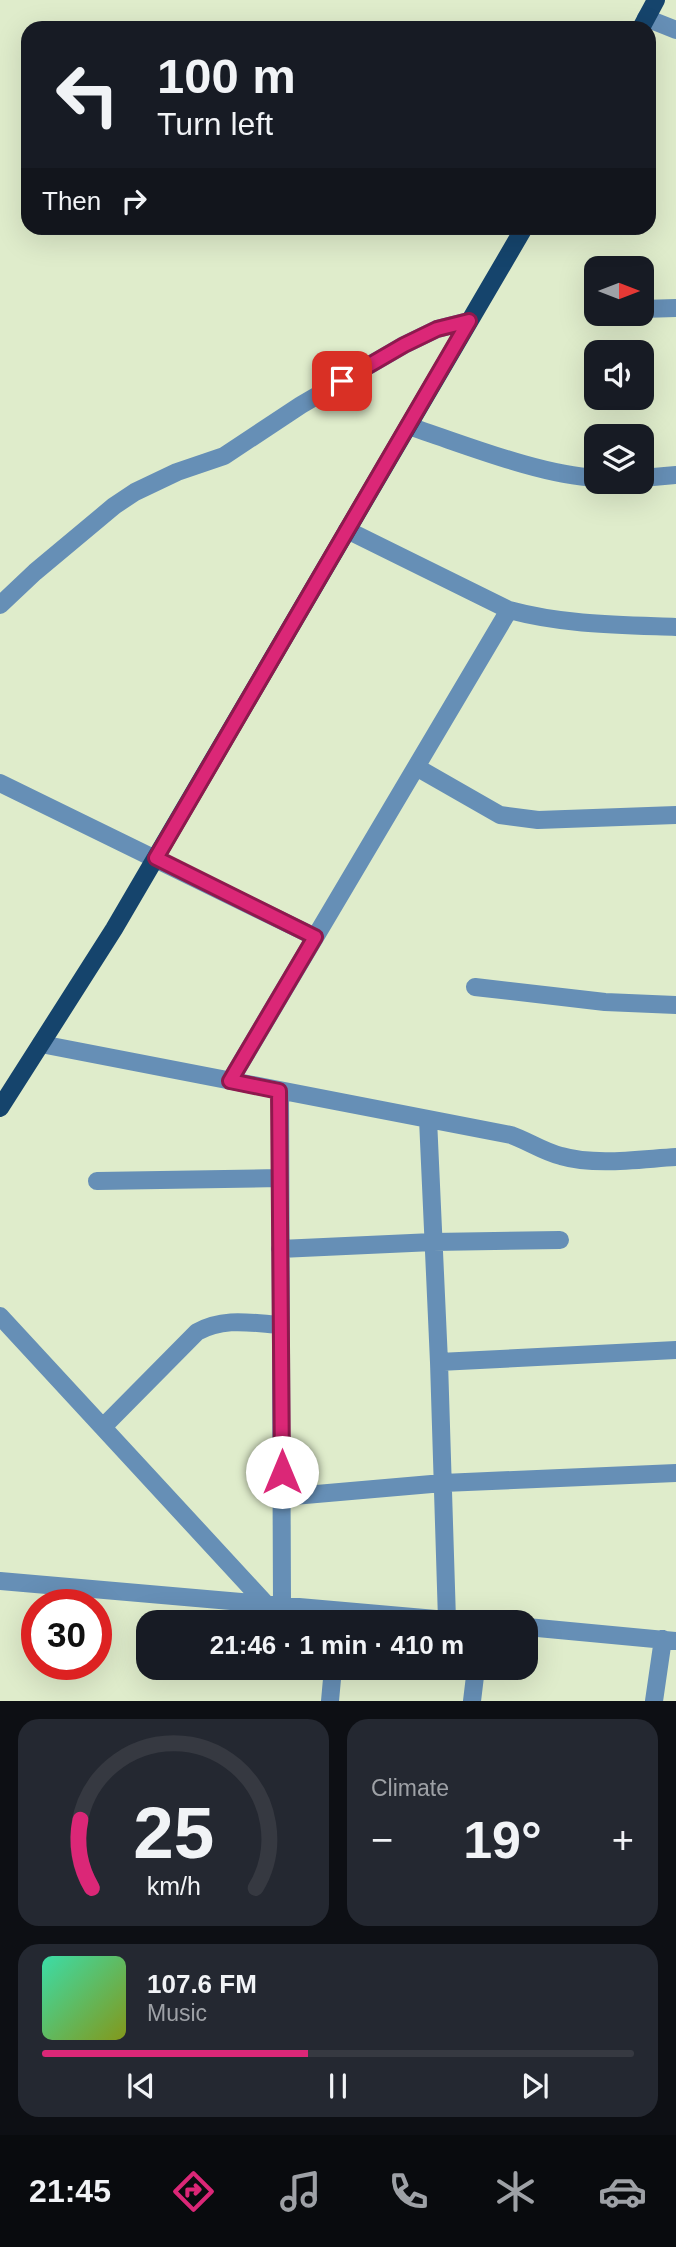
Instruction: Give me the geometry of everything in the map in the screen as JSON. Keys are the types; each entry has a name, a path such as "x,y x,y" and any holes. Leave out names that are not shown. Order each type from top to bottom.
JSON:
{"main road":[{"path":"645,21 656,0"},
{"path":"0,1108 114,929 520,235"}],"street":[{"path":"656,26 676,30"},
{"path":"654,309 676,308"},
{"path":"0,605 35,572 114,506 135,492 177,472 224,456 302,405 404,345 437,329 469,321"},
{"path":"408,426 531,465 584,475"},
{"path":"654,477 676,475"},
{"path":"347,530 509,610 579,623 676,627 676,642"},
{"path":"230,1081 509,610"},
{"path":"416,767 500,815 538,820 676,815"},
{"path":"0,783 315,937"},
{"path":"475,987 605,1002 676,1005"},
{"path":"41,1044 511,1135 559,1156 615,1160 676,1157"},
{"path":"274,1604 282,1497 279,1091"},
{"path":"428,1119 447,1610"},
{"path":"97,1181 280,1178"},
{"path":"280,1249 433,1242 560,1241"},
{"path":"0,1316 274,1604"},
{"path":"103,1427 197,1332 211,1324 226,1321 281,1325"},
{"path":"439,1362 676,1350"},
{"path":"282,1497 443,1483 676,1473"},
{"path":"0,1581 274,1604 306,1610"},
{"path":"538,1628 669,1640 654,1701"},
{"path":"330,1701 332,1680"},
{"path":"472,1701 475,1680"}],"route":[{"path":"282,1472 279,1091 230,1081 315,937 156,858 469,321 437,329 342,381"}]}
